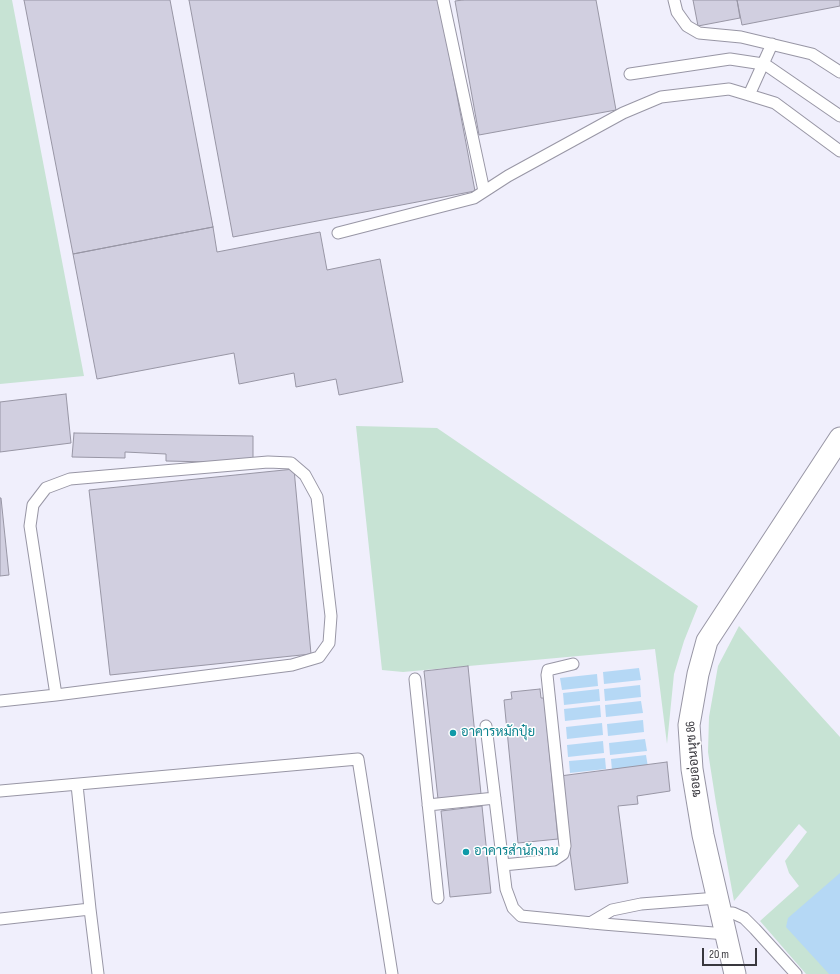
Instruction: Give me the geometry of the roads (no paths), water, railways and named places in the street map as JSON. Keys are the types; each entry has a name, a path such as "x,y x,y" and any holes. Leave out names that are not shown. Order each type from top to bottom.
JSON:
{"street":[{"name":"ซอยอ่อนนุช 86","path":"735,974 703,835 692,769 689,725 698,674 707,641 840,438"}],"lane":[{"path":"443,0 484,191"},
{"path":"674,0 677,12 687,26 699,33 741,37 812,54 840,72"},
{"path":"749,95 772,44"},
{"path":"630,74 730,59 763,64 840,116"},
{"path":"338,233 474,198 508,176 623,113 661,97 729,89 749,95 775,103 840,151"},
{"path":"0,701 292,665 319,657 329,643 331,616 317,497 305,475 291,463 268,462 70,479 46,488 33,505 30,526 56,694"},
{"path":"503,866 554,860 563,854 565,846 547,675 548,670 573,664"},
{"path":"415,679 438,898"},
{"path":"486,726 506,889 513,908 522,916 726,934"},
{"path":"0,791 358,759 392,974"},
{"path":"77,785 98,974"},
{"path":"428,805 495,798"},
{"path":"590,923 612,910 641,904 719,906 744,918 796,974"},
{"path":"0,919 90,909"}],"water":[{"path":"639,668 641,680 604,684 603,672"},
{"path":"597,674 598,686 562,690 560,678"},
{"path":"640,685 641,697 605,701 604,689"},
{"path":"599,689 600,701 564,705 563,693"},
{"path":"641,701 643,713 606,717 605,705"},
{"path":"600,705 601,717 565,721 564,709"},
{"path":"643,720 644,732 608,736 607,724"},
{"path":"602,723 603,735 567,739 566,727"},
{"path":"645,739 647,751 610,755 609,743"},
{"path":"603,741 604,753 568,757 567,745"},
{"path":"646,755 648,767 612,771 611,759"},
{"path":"605,758 606,769 570,773 569,761"},
{"path":"840,873 840,974 829,974 786,927 788,918"}],"place":[{"name":"อาคารหมักปุ๋ย","path":"453,733"},
{"name":"อาคารสำนักงาน","path":"466,852"}]}
